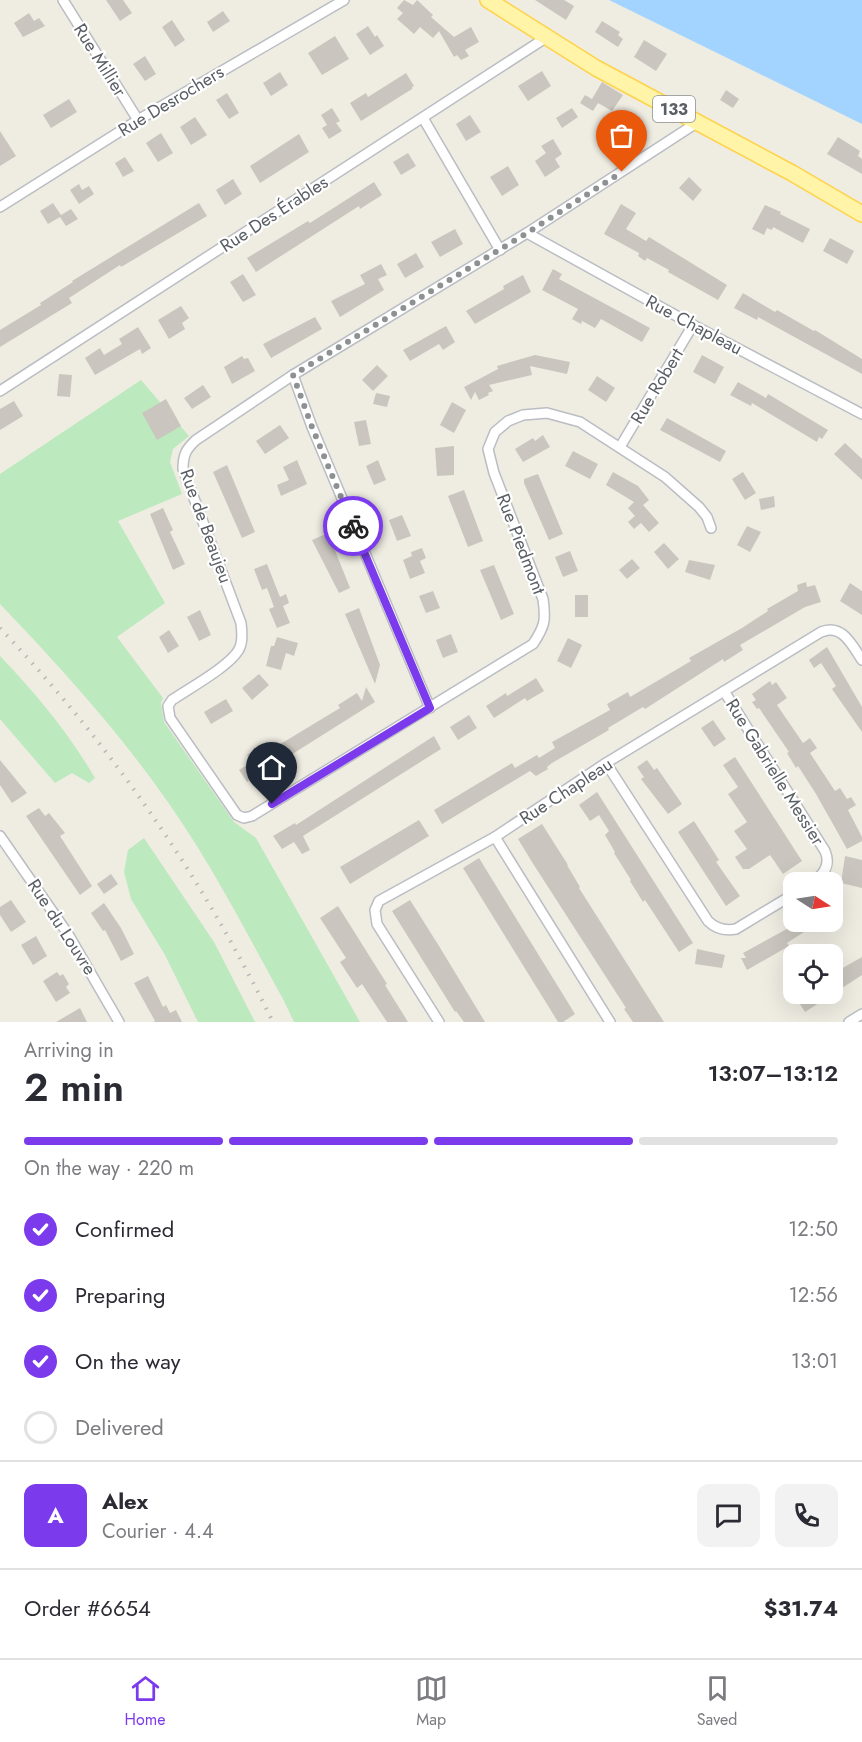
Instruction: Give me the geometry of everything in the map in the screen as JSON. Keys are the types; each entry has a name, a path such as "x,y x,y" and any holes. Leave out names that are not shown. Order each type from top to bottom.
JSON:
{"main road":[{"name":"133","path":"488,0 596,68 792,173 862,214"}],"street":[{"name":"Rue Millier","path":"63,0 138,120"},
{"name":"Rue Desrochers","path":"0,207 138,120 344,0"},
{"name":"Rue Des Érables","path":"0,391 547,37"},
{"path":"423,118 500,250"},
{"name":"Rue de Beaujeu","path":"237,815 170,718 168,706 172,700 232,660 240,648 242,634 241,623 183,469 183,457 187,448 293,375 500,250 698,122"},
{"name":"Rue Chapleau","path":"527,233 693,325 862,414"},
{"name":"Rue Robert","path":"620,447 693,325"},
{"path":"293,375 312,427 430,708"},
{"name":"Rue Piedmont","path":"237,815 244,818 252,816 533,644 543,628 546,616 543,599 494,473 488,449 495,432 508,421 523,414 547,413 580,422 665,477 707,517 711,528"},
{"name":"Rue Chapleau","path":"439,1022 377,924 375,910 379,901 495,837 606,763 829,629 838,631 848,639 862,660"},
{"name":"Rue Gabrielle Messier","path":"724,691 825,851 827,858 824,872"},
{"path":"606,763 713,926 728,931 736,929 783,901"},
{"name":"Rue du Louvre","path":"0,836 68,934 119,1022"},
{"path":"495,837 610,1022"},
{"path":"849,1022 862,1014"}],"green space":[{"path":"141,380 189,436 173,449 170,462 182,494 118,521 165,603 117,637 163,698 161,703 164,722 234,822 256,838 360,1022 294,1022 230,901 174,810 104,718 0,604 0,474"},
{"path":"0,656 63,729 95,778 89,783 72,773 55,783 0,719"},
{"path":"144,838 214,942 255,1022 198,1022 165,955 131,899 124,872 128,850"}],"water":[{"path":"609,0 862,0 862,124"}],"building":[{"path":"106,0 123,0 132,13 120,21"},
{"path":"404,0 413,5 417,0 433,15 431,17 454,37 471,27 479,42 465,50 469,56 461,60 457,55 454,57 439,31 433,38 420,27 414,34 397,19 403,13 397,8"},
{"path":"535,0 564,0 574,6 566,20"},
{"path":"223,11 230,21 213,32 207,22"},
{"path":"29,13 34,21 39,18 45,26 23,37 14,23"},
{"path":"172,20 185,40 175,47 162,27"},
{"path":"602,21 620,32 618,35 623,39 618,47 595,32"},
{"path":"368,26 384,46 370,55 356,34"},
{"path":"335,36 349,59 322,75 308,53"},
{"path":"644,40 667,54 656,71 634,57"},
{"path":"145,56 156,74 145,81 133,64"},
{"path":"542,71 551,86 528,101 518,86"},
{"path":"280,72 288,85 271,96 263,83"},
{"path":"406,73 414,86 412,89 361,121 350,103 366,93 368,97"},
{"path":"602,82 623,95 612,111 598,103 593,111 580,103 585,95 592,99"},
{"path":"726,90 739,99 733,108 720,100"},
{"path":"227,93 239,113 229,119 216,100"},
{"path":"69,99 77,112 51,128 43,115"},
{"path":"332,108 340,121 336,123 342,131 329,139 322,128 327,125 321,115"},
{"path":"572,108 578,117 562,128 556,118"},
{"path":"470,115 481,132 466,141 456,124"},
{"path":"195,117 207,135 191,145 180,127"},
{"path":"0,131 16,156 0,166"},
{"path":"161,133 173,153 158,162 146,143"},
{"path":"299,134 309,152 260,183 250,166"},
{"path":"838,137 860,151 858,156 862,159 862,174 827,154"},
{"path":"553,139 562,154 555,159 560,167 545,177 535,161 546,153 541,146"},
{"path":"408,153 416,166 401,175 393,162"},
{"path":"125,157 134,171 123,177 115,163"},
{"path":"508,166 519,185 502,196 490,177"},
{"path":"689,177 702,190 693,201 679,188"},
{"path":"233,179 242,194 225,205 216,190"},
{"path":"374,182 382,195 360,209 359,206 256,272 247,258 308,221 310,223"},
{"path":"79,184 82,190 89,186 94,194 79,204 70,190"},
{"path":"53,203 61,215 71,209 78,219 66,226 60,217 48,224 40,211"},
{"path":"199,203 207,216 121,267 120,265 69,298 72,303 0,347 0,330 41,305 40,303 72,281"},
{"path":"621,204 636,213 626,229 646,241 649,237 727,285 718,300 647,258 645,261 638,256 639,253 604,234"},
{"path":"765,205 810,229 803,243 773,227 772,230 767,228 764,235 752,229"},
{"path":"455,229 463,244 440,257 431,242"},
{"path":"830,238 854,251 847,264 823,251"},
{"path":"416,253 424,267 405,278 397,264"},
{"path":"381,264 387,275 378,279 384,290 340,317 331,301 365,284 360,275"},
{"path":"553,269 562,274 559,279 650,328 642,342 601,319 595,328 572,319 578,309 542,290"},
{"path":"243,274 256,295 243,302 230,282"},
{"path":"523,275 531,292 475,324 466,311"},
{"path":"743,293 775,312 777,310 815,330 862,359 862,374 758,317 757,320 734,308"},
{"path":"181,306 189,318 182,323 185,329 169,339 158,320"},
{"path":"315,317 322,329 271,358 263,344"},
{"path":"446,326 455,342 443,350 439,344 410,361 403,350"},
{"path":"138,327 151,348 142,354 140,349 95,375 85,358 100,348 104,355 122,344 119,339"},
{"path":"535,355 570,362 567,374 530,366 532,375 489,385 493,391 488,393 489,395 479,400 475,392 471,400 464,387 498,369 497,366"},
{"path":"702,355 724,367 715,384 693,372"},
{"path":"242,356 244,359 248,358 255,371 232,384 224,367"},
{"path":"377,365 388,376 373,391 362,380"},
{"path":"59,374 72,375 70,397 57,396"},
{"path":"597,376 615,388 606,402 588,390"},
{"path":"738,382 766,398 768,394 828,430 822,439 819,437 817,442 752,403 751,406 730,395"},
{"path":"203,385 211,397 192,409 184,398"},
{"path":"376,393 390,396 387,407 373,404"},
{"path":"166,399 181,426 157,440 142,413"},
{"path":"14,401 23,416 0,430 0,409"},
{"path":"452,402 466,410 454,433 440,425"},
{"path":"667,418 726,451 720,462 660,430"},
{"path":"366,420 371,444 359,446 354,422"},
{"path":"280,425 289,438 265,454 256,441"},
{"path":"543,435 550,447 523,462 515,449"},
{"path":"845,443 862,459 862,480 834,454"},
{"path":"454,446 454,475 437,476 435,448"},
{"path":"573,451 598,464 590,479 565,466"},
{"path":"297,460 307,484 281,496 277,485 289,480 283,467"},
{"path":"378,460 386,480 374,485 366,466"},
{"path":"227,465 255,532 242,538 213,472"},
{"path":"613,472 638,486 649,500 643,505 659,523 649,532 641,523 634,529 628,522 635,516 628,508 634,502 606,485"},
{"path":"743,472 756,493 745,500 732,479"},
{"path":"538,474 563,534 549,540 524,483 524,479"},
{"path":"464,490 483,541 468,547 448,496"},
{"path":"774,496 775,507 761,510 759,499"},
{"path":"163,508 173,530 170,532 185,564 173,570 150,514"},
{"path":"402,515 411,536 397,541 389,520"},
{"path":"747,526 761,532 750,552 737,545"},
{"path":"328,533 350,588 339,593 312,540"},
{"path":"664,543 679,559 668,569 654,552"},
{"path":"422,548 426,558 420,561 425,573 410,579 403,560 412,556 411,552"},
{"path":"570,551 578,571 563,577 555,557"},
{"path":"632,559 640,568 627,579 619,570"},
{"path":"689,560 715,565 710,580 685,572"},
{"path":"267,564 280,597 286,594 289,603 283,606 290,623 277,628 269,609 274,607 267,588 262,590 254,569"},
{"path":"494,565 514,614 501,620 480,570"},
{"path":"806,582 807,587 815,585 821,602 805,607 740,645 743,650 724,662 723,659 645,709 643,707 608,728 609,730 552,763 547,767 548,769 536,776 530,771 442,824 434,810 512,763 515,768 537,755 539,758 555,748 552,742 610,710 607,704 628,692 630,697 691,661 689,658 742,628 768,611 767,609 798,591 797,585"},
{"path":"850,583 862,591 862,615 840,601"},
{"path":"433,591 440,608 426,613 419,596"},
{"path":"575,595 588,595 588,617 575,617"},
{"path":"359,608 380,665 375,684 345,614"},
{"path":"200,610 211,635 199,641 187,617"},
{"path":"169,630 179,646 168,653 159,637"},
{"path":"451,634 458,652 443,658 436,640"},
{"path":"277,637 298,643 294,656 286,653 281,670 266,666 271,646 274,646"},
{"path":"568,638 582,645 571,668 557,661"},
{"path":"827,647 862,707 862,732 832,689 836,686 821,663 814,668 809,660"},
{"path":"259,674 269,685 252,700 242,688"},
{"path":"536,678 544,691 527,701 525,698 494,718 486,706"},
{"path":"770,681 772,685 776,682 787,698 777,705 803,743 810,738 817,748 810,753 835,791 840,788 847,799 851,797 856,805 848,810 862,841 847,849 816,794 787,753 789,752 759,708 757,709 752,702 756,700 752,694"},
{"path":"366,687 375,702 267,770 269,773 261,778 259,774 247,782 239,770 252,762 247,755 255,750 259,757 340,708 338,705 357,693 362,701"},
{"path":"226,699 233,711 211,724 204,712"},
{"path":"469,715 477,728 458,740 450,727"},
{"path":"713,720 726,739 714,747 701,728"},
{"path":"434,736 441,749 303,836 310,850 302,854 294,842 282,849 273,836 295,823 296,825"},
{"path":"735,757 802,861 783,874 770,855 749,869 743,869 735,857 747,849 734,831 747,822 728,794 738,787 723,765"},
{"path":"0,760 27,793 12,803 0,785"},
{"path":"647,760 654,770 657,768 682,804 668,814 641,779 644,777 637,767"},
{"path":"597,792 693,943 679,952 630,881 605,835 609,831 599,815 590,821 579,805"},
{"path":"39,808 45,816 49,813 65,833 60,836 92,886 80,895 26,816"},
{"path":"419,820 429,836 350,884 340,867"},
{"path":"694,821 719,860 716,862 740,896 726,906 678,832"},
{"path":"542,824 568,865 579,888 664,1022 633,1022 532,862 518,839"},
{"path":"845,856 862,860 862,888 843,883"},
{"path":"479,858 575,1014 563,1022 558,1022 463,868"},
{"path":"111,874 118,884 104,894 97,884"},
{"path":"11,900 26,922 11,932 0,915 0,907"},
{"path":"410,900 485,1022 464,1022 455,1012 392,911"},
{"path":"104,903 121,928 134,954 121,961 105,930 103,931 91,913"},
{"path":"338,906 408,1022 387,1022 362,984 357,988 340,962 346,958 320,918"},
{"path":"783,931 804,932 788,944 783,944 783,949 747,970 741,958 746,958 743,953"},
{"path":"36,936 47,956 33,965 21,945"},
{"path":"697,949 725,955 722,968 695,964"},
{"path":"862,957 862,975 843,987 843,968"},
{"path":"57,972 60,976 63,974 69,984 66,987 70,993 56,1002 43,981"},
{"path":"148,976 163,1007 166,1005 170,1013 176,1010 182,1022 153,1022 155,1021 134,983"},
{"path":"800,1004 817,1004 805,1012"},
{"path":"80,1008 87,1022 56,1022"}],"railway":[{"path":"0,628 80,719 152,814 215,915 273,1022"}],"way so far":[{"path":"353,526 293,375 527,233 622,172"}],"route":[{"path":"272,804 430,708 353,526"}]}
